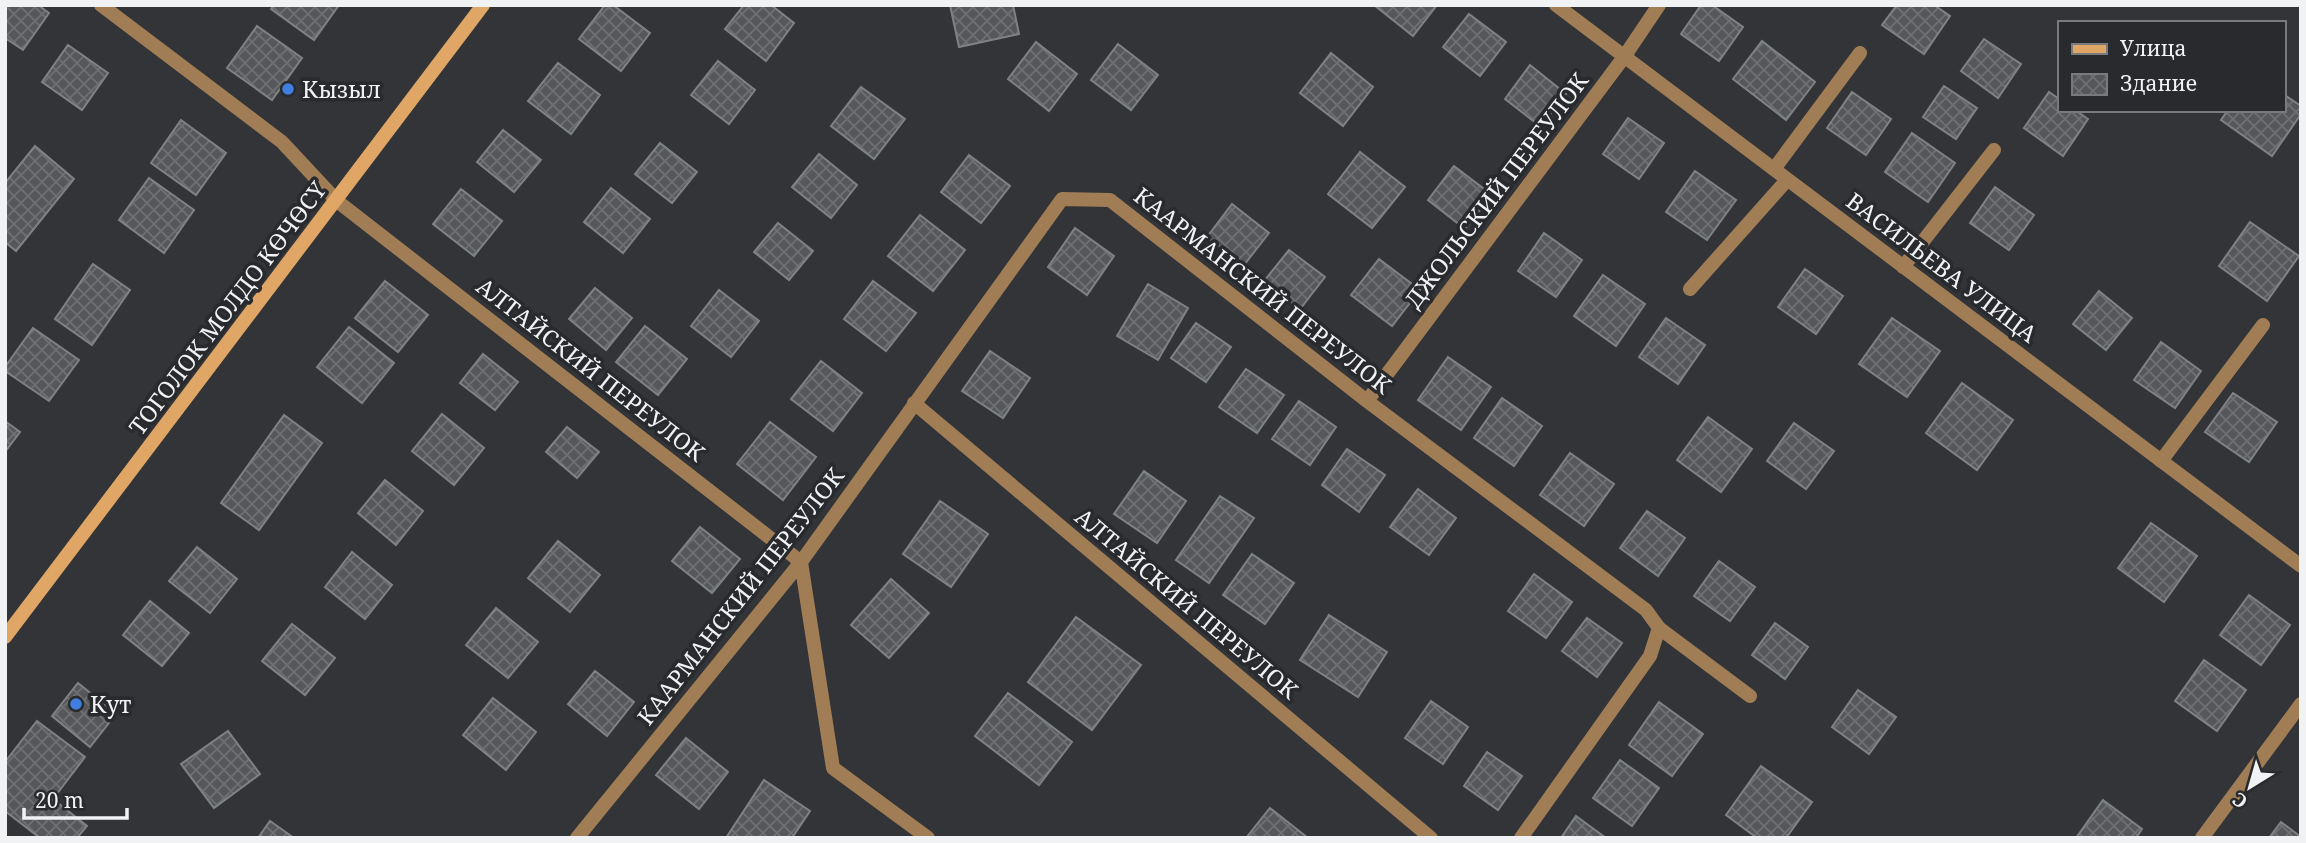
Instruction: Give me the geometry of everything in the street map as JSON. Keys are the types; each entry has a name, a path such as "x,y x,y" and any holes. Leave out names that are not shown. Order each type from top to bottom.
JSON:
{"main road":[{"name":"ТОГОЛОК МОЛДО КӨЧӨСҮ","path":"5,637 483,5"}],"street":[{"name":"АЛТАЙСКИЙ ПЕРЕУЛОК","path":"101,5 282,142 337,201 801,562"},
{"name":"ВАСИЛЬЕВА УЛИЦА","path":"1556,5 2301,566"},
{"name":"ДЖОЛЬСКИЙ ПЕРЕУЛОК","path":"1367,401 1624,57 1659,5"},
{"path":"1774,169 1860,53"},
{"path":"1903,267 1994,150"},
{"path":"1690,289 1787,180"},
{"name":"КААРМАНСКИЙ ПЕРЕУЛОК","path":"577,838 801,562 1062,199 1110,200 1367,401 1646,610 1659,628 1750,696"},
{"path":"2161,461 2263,325"},
{"name":"АЛТАЙСКИЙ ПЕРЕУЛОК","path":"914,403 1431,838"},
{"path":"801,562 833,768 928,838"},
{"path":"1521,838 1650,656 1659,628"},
{"path":"2202,838 2301,704"}],"building":[{"path":"5,5 38,5 49,13 23,50 5,38"},
{"path":"274,5 339,5 314,40 271,9"},
{"path":"605,5 613,5 650,33 621,71 579,39"},
{"path":"744,5 771,5 794,23 766,61 725,29"},
{"path":"950,5 1013,5 1019,34 959,47"},
{"path":"1374,5 1437,5 1413,36"},
{"path":"1701,5 1712,5 1743,27 1719,61 1681,34"},
{"path":"1897,5 1934,5 1950,16 1924,54 1882,25"},
{"path":"1469,14 1506,42 1480,76 1443,47"},
{"path":"257,26 302,58 272,100 227,68"},
{"path":"1984,39 2021,64 1998,98 1961,71"},
{"path":"1762,41 1815,82 1786,120 1733,79"},
{"path":"1036,42 1077,74 1049,111 1008,79"},
{"path":"1118,44 1158,75 1131,110 1091,80"},
{"path":"68,45 108,73 82,110 42,82"},
{"path":"1331,53 1373,87 1343,126 1300,93"},
{"path":"718,61 755,90 729,124 691,95"},
{"path":"558,63 600,95 571,134 528,101"},
{"path":"1530,65 1566,94 1541,127 1505,99"},
{"path":"1944,86 1977,108 1956,139 1923,117"},
{"path":"861,87 905,119 874,159 831,126"},
{"path":"1852,92 1891,119 1866,155 1827,128"},
{"path":"2049,92 2058,98 2058,112 2078,112 2088,119 2063,156 2024,128"},
{"path":"2285,95 2301,106 2301,114 2272,156 2221,120 2227,112 2285,112"},
{"path":"1628,118 1664,143 1639,179 1603,154"},
{"path":"181,120 226,153 196,195 151,163"},
{"path":"503,130 541,160 514,192 477,162"},
{"path":"1912,133 1955,163 1928,202 1885,172"},
{"path":"660,143 697,172 672,203 635,174"},
{"path":"35,146 74,179 16,251 5,242 5,183"},
{"path":"1360,152 1405,187 1372,228 1328,194"},
{"path":"819,154 857,185 831,218 792,187"},
{"path":"969,155 1010,186 981,223 941,192"},
{"path":"1454,166 1492,195 1465,229 1428,200"},
{"path":"1695,171 1736,200 1707,240 1666,212"},
{"path":"149,178 194,210 164,253 119,220"},
{"path":"1995,187 2034,215 2009,250 1970,223"},
{"path":"611,188 650,219 623,253 584,222"},
{"path":"461,189 502,221 474,256 433,224"},
{"path":"1232,204 1269,233 1244,265 1207,237"},
{"path":"920,215 965,250 933,291 888,256"},
{"path":"2250,222 2299,256 2267,301 2219,266"},
{"path":"778,223 813,251 789,280 754,252"},
{"path":"1075,228 1114,256 1087,295 1048,267"},
{"path":"1544,233 1582,260 1556,297 1518,271"},
{"path":"1289,250 1325,277 1300,309 1264,281"},
{"path":"1379,259 1420,290 1392,326 1351,295"},
{"path":"93,264 130,290 92,345 55,319"},
{"path":"1805,269 1843,296 1816,334 1778,307"},
{"path":"1603,275 1645,304 1616,346 1574,316"},
{"path":"385,281 428,315 398,352 355,318"},
{"path":"873,281 916,313 886,351 844,319"},
{"path":"1148,284 1188,308 1158,360 1117,336"},
{"path":"595,288 632,318 606,350 569,319"},
{"path":"719,290 759,321 731,357 691,326"},
{"path":"2099,291 2132,318 2106,350 2073,324"},
{"path":"1666,318 1705,345 1678,384 1639,357"},
{"path":"1892,318 1940,351 1907,397 1859,364"},
{"path":"1196,323 1231,347 1206,382 1171,358"},
{"path":"645,326 687,359 658,395 616,362"},
{"path":"349,327 394,363 362,403 317,367"},
{"path":"33,328 79,360 49,401 5,371 5,367"},
{"path":"2161,342 2201,371 2175,408 2134,380"},
{"path":"990,351 1030,378 1003,418 962,391"},
{"path":"483,354 518,382 495,410 460,383"},
{"path":"1448,357 1491,387 1461,430 1418,400"},
{"path":"821,361 862,393 833,431 791,399"},
{"path":"1246,369 1284,395 1257,433 1219,407"},
{"path":"1962,383 2013,420 1977,470 1926,433"},
{"path":"2233,393 2277,422 2249,462 2205,432"},
{"path":"1502,398 1542,426 1514,466 1474,438"},
{"path":"1299,401 1336,427 1310,465 1272,439"},
{"path":"442,414 484,448 454,485 412,451"},
{"path":"284,415 322,443 259,530 221,503"},
{"path":"1708,417 1752,449 1721,492 1677,460"},
{"path":"5,421 20,432 5,452"},
{"path":"770,422 816,457 783,500 737,464"},
{"path":"1794,423 1834,451 1806,489 1767,461"},
{"path":"567,427 599,452 577,478 546,452"},
{"path":"1347,449 1385,475 1359,512 1322,485"},
{"path":"1570,453 1614,484 1584,526 1540,495"},
{"path":"1144,471 1186,501 1157,543 1114,514"},
{"path":"385,480 423,511 396,545 358,513"},
{"path":"1418,489 1456,518 1429,555 1390,527"},
{"path":"1220,496 1254,518 1209,583 1176,560"},
{"path":"940,501 988,534 951,587 903,554"},
{"path":"1647,511 1685,538 1658,576 1620,548"},
{"path":"2151,523 2197,556 2164,602 2118,568"},
{"path":"700,527 740,559 712,593 672,561"},
{"path":"558,541 600,575 570,612 528,578"},
{"path":"197,547 237,579 210,613 169,581"},
{"path":"352,552 392,585 365,619 325,587"},
{"path":"1252,554 1294,583 1265,624 1223,595"},
{"path":"1719,561 1755,587 1730,621 1694,596"},
{"path":"1534,574 1572,602 1546,638 1508,611"},
{"path":"891,579 929,613 889,658 851,625"},
{"path":"2249,595 2290,625 2261,665 2220,635"},
{"path":"150,601 189,633 162,666 123,635"},
{"path":"496,608 538,642 508,678 466,645"},
{"path":"1329,615 1387,652 1358,697 1300,660"},
{"path":"1076,617 1141,665 1092,730 1028,682"},
{"path":"1587,618 1622,643 1597,677 1562,651"},
{"path":"1775,623 1808,647 1785,679 1752,655"},
{"path":"292,624 335,658 305,695 262,661"},
{"path":"2204,660 2246,690 2217,731 2175,701"},
{"path":"595,671 634,702 607,736 568,704"},
{"path":"78,683 116,714 90,747 52,716"},
{"path":"1858,690 1896,717 1869,754 1832,727"},
{"path":"1008,693 1072,742 1039,785 975,736"},
{"path":"493,698 536,732 506,770 463,735"},
{"path":"1431,701 1468,727 1443,764 1405,738"},
{"path":"1659,702 1703,734 1672,776 1629,745"},
{"path":"37,721 85,757 53,799 87,826 77,838 40,838 5,811 5,762"},
{"path":"228,731 260,774 214,808 181,764"},
{"path":"686,738 728,772 699,809 656,775"},
{"path":"1487,752 1522,776 1498,810 1464,786"},
{"path":"1620,760 1659,788 1632,826 1593,798"},
{"path":"1761,766 1812,802 1786,838 1757,838 1726,815"},
{"path":"764,780 810,811 792,838 726,838"},
{"path":"2103,800 2142,829 2136,838 2076,838"},
{"path":"1270,808 1308,838 1246,838"},
{"path":"1576,816 1606,838 1561,838"},
{"path":"270,821 294,838 258,838"},
{"path":"2281,822 2301,837 2301,838 2269,838"}],"place":[{"name":"Кызыл","path":"288,89"},
{"name":"Кут","path":"76,704"}]}
